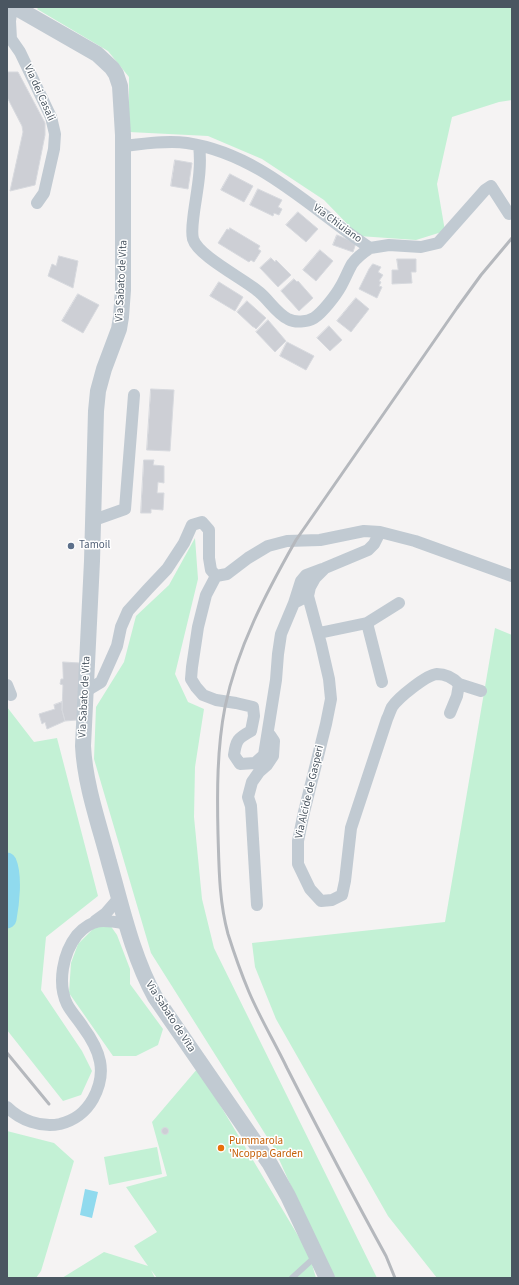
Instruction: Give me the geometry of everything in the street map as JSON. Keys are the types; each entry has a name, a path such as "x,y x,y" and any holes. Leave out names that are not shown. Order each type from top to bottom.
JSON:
{"street":[{"name":"Via dei Casali","path":"12,7 10,21 11,39 20,52 51,117 55,134 54,149 44,193 37,203"},
{"name":"Via Sabato de Vita","path":"15,7 97,54 116,74 120,86 123,140 124,245 121,317 116,338 104,369 98,391 96,411 94,520 83,746 85,768 91,796 119,898 139,963 146,980 155,997 270,1164 288,1196 327,1278"},
{"name":"Via Chiuiano","path":"123,140 186,143 213,148 233,156 287,186 370,248 389,245 421,247 438,243 485,190 491,186 509,214 512,212"},
{"path":"199,146 200,166 192,228 193,239 196,245 206,255 250,284 287,319 295,322 313,319 322,312 341,287 352,264 360,255 370,248"},
{"path":"94,520 125,509 134,394"},
{"path":"86,691 101,682 117,646 121,627 128,611 167,569 184,543 192,525 202,522 209,530 210,564 211,570 216,576"},
{"path":"216,576 227,574 248,558 268,546 287,540 320,540 364,531 380,532 415,540 512,576"},
{"path":"216,576 206,595 198,627 191,679 203,696 253,707 254,716 251,731 242,736 236,744 234,755 240,764 255,763 264,755 282,634 301,581 306,575 368,550 374,544 380,532"},
{"path":"294,603 308,596 310,587 315,578 325,568"},
{"name":"Via Alcide de Gasperi","path":"308,596 319,633 329,679 331,699 298,841 298,864 310,889 321,901 332,900 342,895 345,882 350,828 392,707 407,692 436,674 453,678 459,684"},
{"path":"319,633 367,623 399,603"},
{"path":"367,623 382,682"},
{"path":"450,713 457,696 459,684 480,690"},
{"path":"257,905 251,806 248,797 252,782 259,772 268,765 273,756 274,741 268,732"},
{"path":"7,1107 16,1115 35,1123 56,1125 76,1118 90,1106 100,1085 101,1063 98,1052 84,1028 67,1004 62,984 63,966 72,943 78,934 106,912 119,898"},
{"path":"94,922 110,920 127,924"}],"lane":[{"path":"292,1278 316,1256"}],"green space":[{"path":"39,7 512,7 512,100 499,102 452,117 437,184 445,231 416,240 359,236 324,200 262,159 208,136 129,132 129,77 108,51 37,9"},
{"path":"195,538 198,579 175,674 188,702 204,709 195,767 194,817 202,899 214,948 377,1278 335,1278 327,1267 274,1148 151,953 94,759 96,707 124,662 136,616 169,585"},
{"path":"495,628 512,635 512,1278 437,1278 388,1216 276,1019 255,967 252,943 445,922"},
{"path":"7,707 34,742 57,738 98,896 46,937 41,990 82,1051 92,1071 81,1095 63,1101 7,1030"},
{"path":"110,925 117,935 130,969 130,984 163,1029 158,1045 136,1056 113,1056 69,993 71,963 78,944 94,928"},
{"path":"198,1068 309,1254 316,1278 157,1278 151,1270 155,1278 62,1278 104,1252 148,1266 134,1246 157,1232 126,1187 167,1176 152,1122"},
{"path":"7,1131 54,1143 74,1161 41,1271 36,1278 7,1278"},
{"path":"157,1147 162,1174 109,1185 104,1157"}],"water":[{"path":"85,1189 98,1192 92,1218 80,1215"}],"building":[{"path":"7,72 18,72 45,123 45,135 35,185 10,191 23,132 22,126 7,97"},
{"path":"175,160 192,163 188,189 171,186"},
{"path":"230,174 253,186 244,202 221,190"},
{"path":"258,189 282,200 278,207 282,209 279,215 274,213 273,216 250,205"},
{"path":"298,212 318,229 306,242 286,225"},
{"path":"230,228 260,246 258,249 261,251 254,262 251,260 249,262 218,243 227,229 229,230"},
{"path":"337,235 356,243 353,252 333,245"},
{"path":"320,250 333,261 316,281 303,270"},
{"path":"59,256 78,261 73,288 48,276 52,264 56,266"},
{"path":"271,258 275,262 276,260 291,275 278,287 260,268"},
{"path":"397,259 416,259 416,272 411,272 412,283 392,284 392,270 398,270"},
{"path":"373,264 381,267 378,272 383,275 379,281 381,282 379,286 382,287 377,298 359,289"},
{"path":"294,279 297,282 298,281 313,298 299,311 281,291"},
{"path":"219,282 243,297 235,311 210,296"},
{"path":"78,294 99,305 83,333 62,321"},
{"path":"356,298 369,309 351,332 337,321"},
{"path":"247,301 266,318 256,329 237,312"},
{"path":"268,320 286,341 275,352 256,332"},
{"path":"329,326 342,340 330,351 317,338"},
{"path":"287,342 314,356 306,370 280,356"},
{"path":"151,389 174,390 170,451 147,450"},
{"path":"144,460 154,460 153,465 164,466 164,483 158,482 157,493 164,493 163,510 151,509 151,513 141,513"},
{"path":"63,662 80,663 77,720 65,721 62,710 63,685 60,684 61,679 63,679"},
{"path":"62,702 62,710 65,721 47,729 45,722 42,724 39,714 55,709 54,705"},
{"path":"165,1128 168,1131 165,1134 162,1131"}],"waterway":[{"path":"7,862 10,875 10,898 7,919"}],"railway":[{"path":"395,1278 386,1256 258,1011 243,978 230,941 221,897 219,871 218,786 220,738 230,685 245,642 274,580 296,540 457,308 481,275 512,238"},
{"path":"7,1053 49,1104"}],"place":[{"name":"Tamoil","path":"71,546"},
{"name":"Pummarola 'Ncoppa Garden","path":"221,1148"}]}
